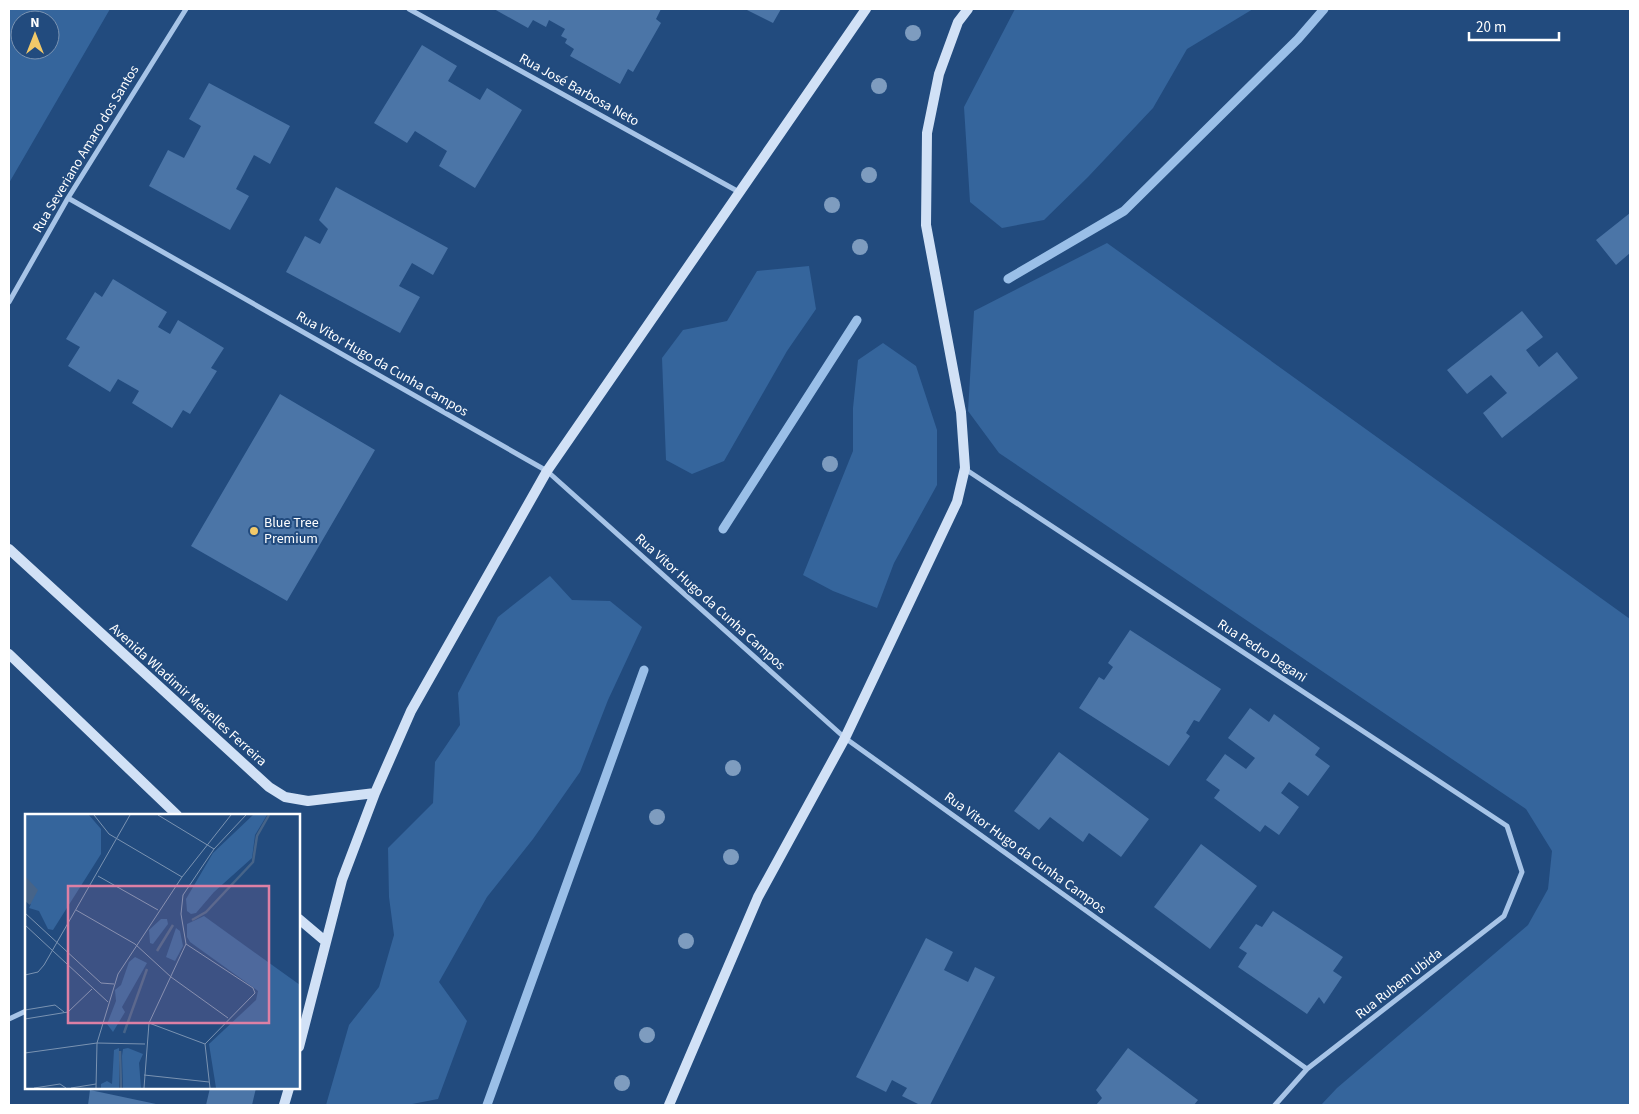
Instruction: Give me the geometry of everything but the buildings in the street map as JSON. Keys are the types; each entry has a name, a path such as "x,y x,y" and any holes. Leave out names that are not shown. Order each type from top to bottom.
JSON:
{"main road":[{"path":"300,1043 342,880 374,793 411,711 547,471 866,9"},
{"path":"669,1105 758,897 845,738 957,502 965,468 961,412 926,225 927,133 938,74 958,22 968,9"},
{"name":"Avenida Wladimir Meirelles Ferreira","path":"9,549 269,787 285,797 308,801 374,793"},
{"path":"9,654 176,814"},
{"path":"300,920 325,941"},
{"path":"284,1105 289,1089"}],"street":[{"name":"Rua Severiano Amaro dos Santos","path":"9,302 68,198 186,9"},
{"name":"Rua José Barbosa Neto","path":"409,9 739,192"},
{"name":"Rua Vitor Hugo da Cunha Campos","path":"68,198 547,471 845,738 1307,1069"},
{"name":"Rua Pedro Degani","path":"965,468 1507,826 1522,872"},
{"name":"Rua Rubem Ubida","path":"1275,1105 1307,1069 1504,916 1522,872"},
{"path":"9,1020 25,1012"}],"shaded area":[{"path":"9,9 110,9 9,183"},
{"path":"1015,9 1253,9 1187,49 1153,108 1088,177 1044,220 1002,228 970,202 964,107"},
{"path":"1107,243 1630,619 1630,1105 1321,1105 1337,1088 1528,925 1548,889 1552,851 1526,809 999,453 968,411 974,311"},
{"path":"809,266 816,309 787,351 724,461 692,474 666,460 662,358 683,330 727,321 757,271"},
{"path":"883,343 916,366 937,430 937,485 894,563 877,608 833,591 803,575 853,451 853,408 858,360"},
{"path":"550,576 572,600 610,601 642,627 608,700 580,772 533,839 487,897 439,982 467,1021 438,1099 407,1105 326,1105 349,1025 379,987 394,935 389,897 388,848 433,803 435,762 460,725 458,693 498,617"}],"waterway":[{"path":"1008,279 1124,211 1298,39 1324,9"},
{"path":"723,529 857,320"},
{"path":"487,1105 644,670"}],"place":[{"name":"Blue Tree Premium","path":"254,531"}]}
